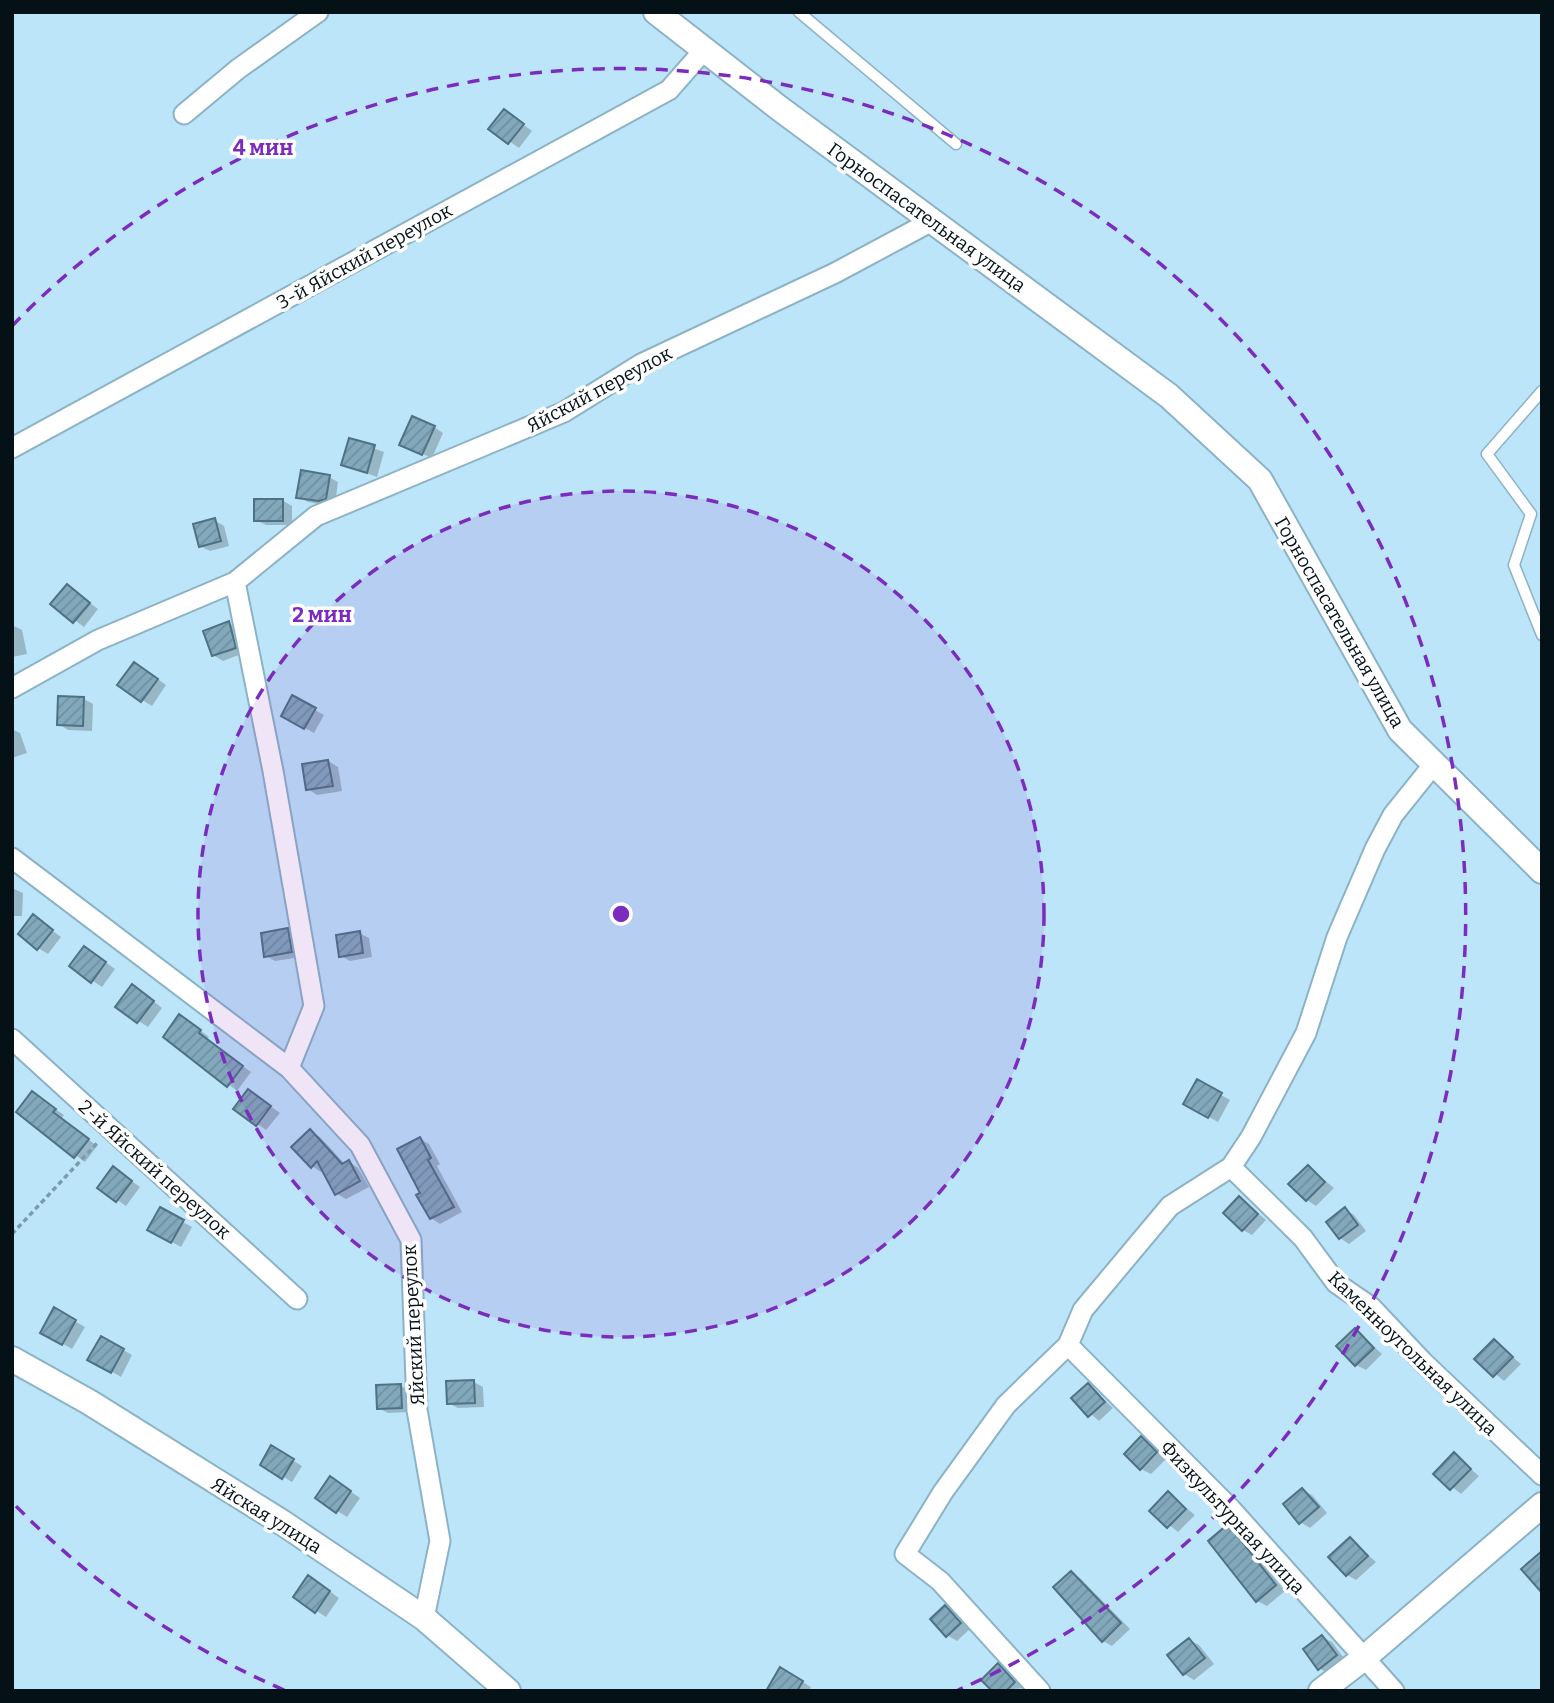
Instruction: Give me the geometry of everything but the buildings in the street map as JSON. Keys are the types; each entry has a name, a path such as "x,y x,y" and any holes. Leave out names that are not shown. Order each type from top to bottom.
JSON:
{"street":[{"path":"184,114 238,69 318,12"},
{"name":"Горноспасательная улица","path":"656,12 1169,396 1260,480 1400,730 1542,871"},
{"name":"3-й Яйский переулок","path":"12,448 669,90 704,50"},
{"name":"Яйский переулок","path":"12,688 98,640 235,582 316,516 564,412 641,364 835,274 932,221"},
{"path":"235,582 273,771 314,1006 289,1068"},
{"path":"1040,1691 940,1581 905,1554 943,1492 1006,1405 1069,1345 1083,1310 1170,1206 1231,1167 1251,1137 1306,1033 1337,937 1375,849 1393,815 1434,764"},
{"name":"Яйский переулок","path":"12,858 289,1068 360,1145 411,1240 417,1410 440,1541 424,1618"},
{"name":"2-й Яйский переулок","path":"12,1039 297,1300"},
{"name":"Каменноугольная улица","path":"1231,1167 1303,1238 1336,1283 1371,1307 1423,1362 1542,1475"},
{"name":"Физкультурная улица","path":"1069,1345 1230,1508 1394,1691"},
{"name":"Яйская улица","path":"12,1359 89,1402 284,1523 424,1618 508,1691"},
{"path":"1321,1691 1364,1658 1542,1505"}],"lane":[{"path":"799,12 956,144"},
{"path":"1542,391 1487,454 1531,514 1514,565 1542,635"}],"path":[{"path":"12,1234 111,1129"}]}
